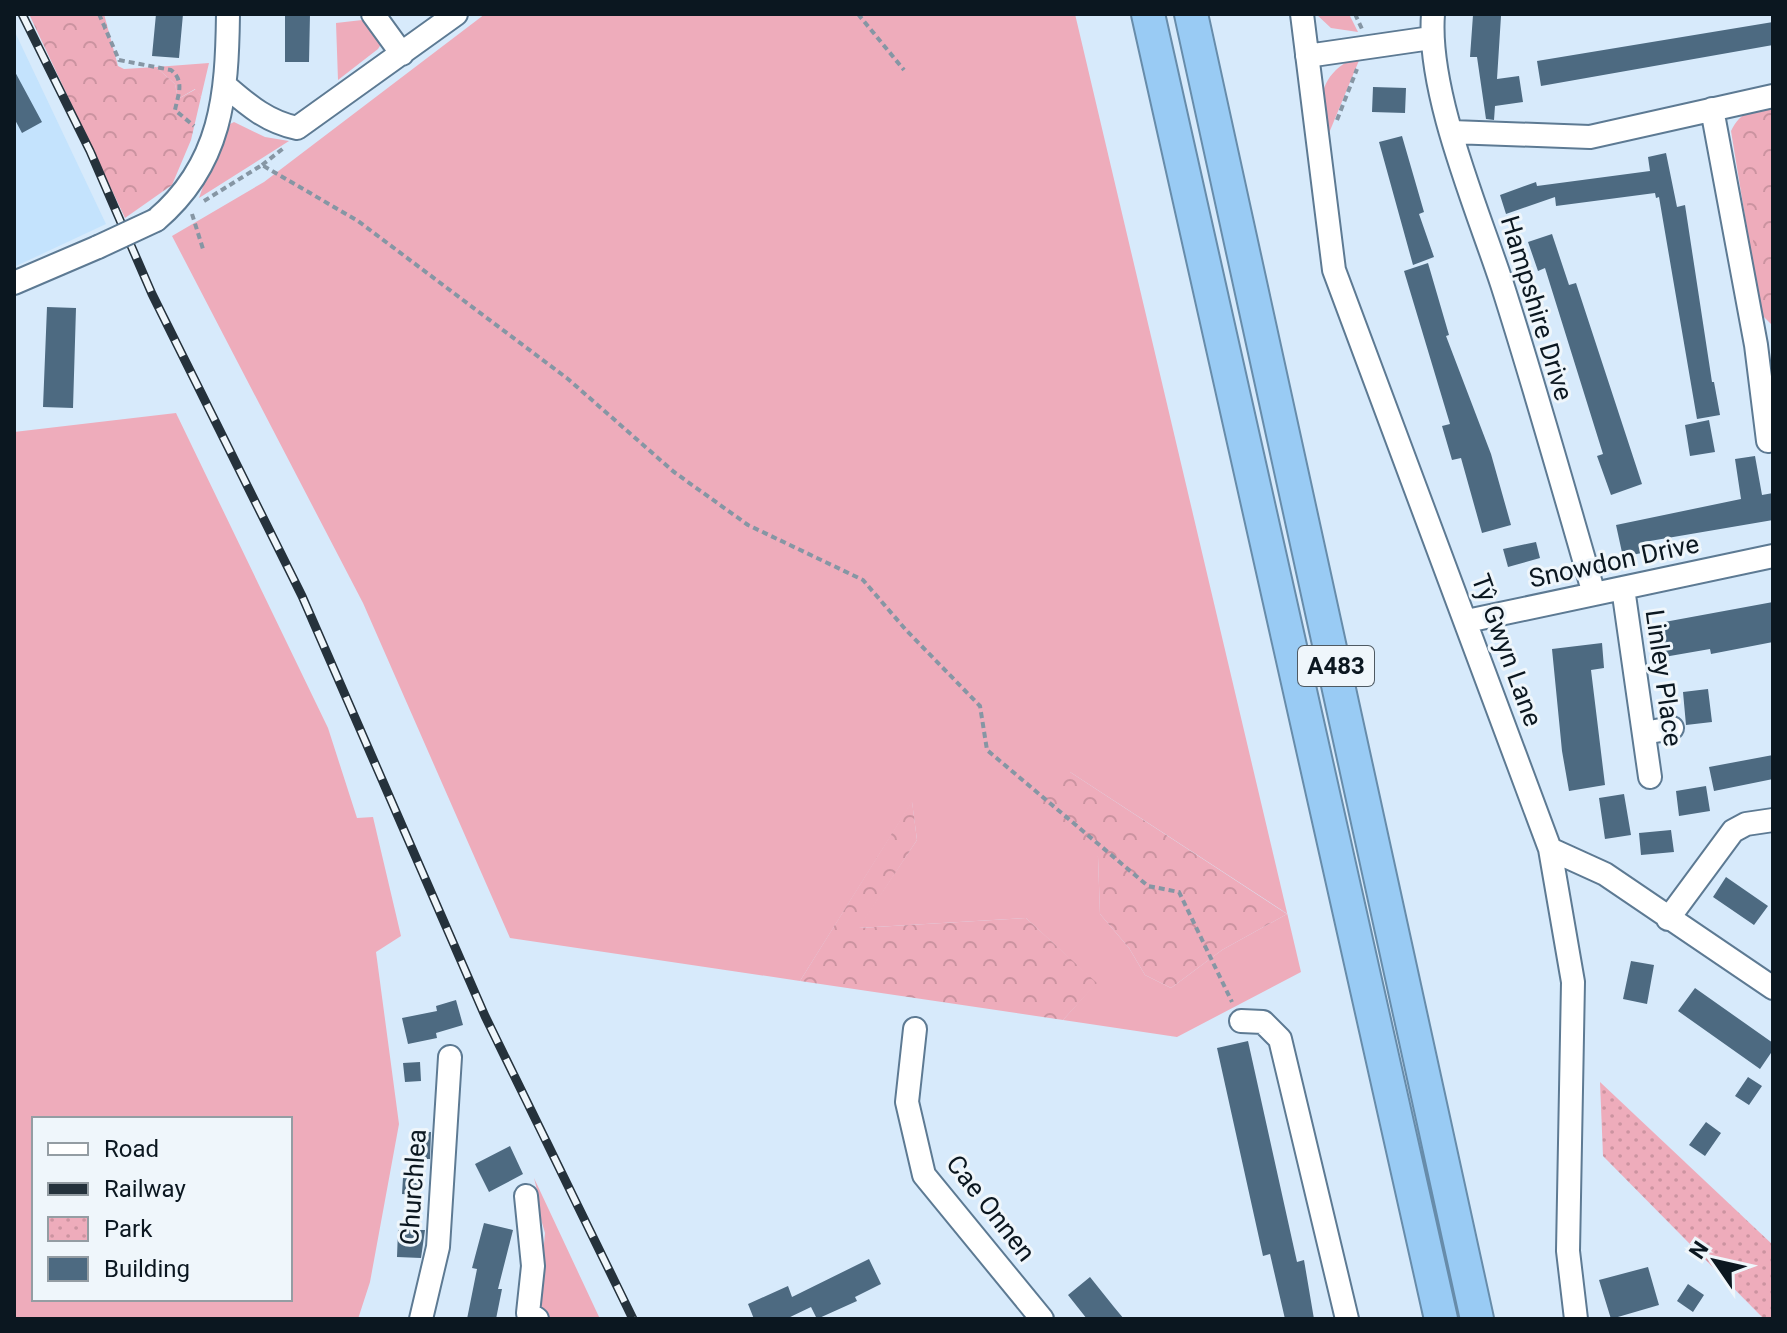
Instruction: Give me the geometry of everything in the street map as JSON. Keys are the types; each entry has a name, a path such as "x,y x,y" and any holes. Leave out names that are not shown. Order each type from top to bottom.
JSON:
{"highway":[{"name":"A483","path":"1148,14 1441,1319"},
{"name":"A483","path":"1191,14 1477,1319"}],"street":[{"path":"14,283 156,220 180,199 211,141 227,87 228,14"},
{"path":"373,14 402,54"},
{"path":"227,87 264,116 297,128 456,14"},
{"name":"Tŷ Gwyn Lane","path":"1302,14 1334,270 1550,849 1573,982 1568,1251 1576,1319"},
{"name":"Hampshire Drive","path":"1433,14 1431,38 1452,132 1503,287 1594,594"},
{"path":"1307,56 1431,38"},
{"path":"1452,132 1590,137 1773,96"},
{"path":"1712,109 1764,344 1768,441"},
{"name":"Snowdon Drive","path":"1467,621 1773,556"},
{"name":"Linley Place","path":"1623,588 1650,777"},
{"path":"1644,733 1672,728"},
{"path":"1668,919 1733,831 1746,824 1773,820"},
{"path":"1550,849 1605,874 1773,988"},
{"path":"1238,1014 1263,1022 1280,1039 1347,1319"},
{"name":"Cae Onnen","path":"915,1029 907,1102 924,1175 1042,1319"},
{"name":"Churchlea","path":"421,1319 438,1247 450,1057"},
{"path":"526,1196 533,1266 529,1317"}],"path":[{"path":"99,14 119,60 171,70 177,75 180,83 175,110 211,141"},
{"path":"858,14 904,70"},
{"path":"1335,124 1361,58 1362,27 1355,14"},
{"path":"180,199 195,207 262,165 358,221 568,379 674,472 748,525 863,580 906,630 980,706 987,750 1148,886 1179,892 1238,1014"},
{"path":"180,199 193,215 203,249"}],"shaded area":[{"path":"14,30 106,224 14,267"}],"green space":[{"path":"29,14 104,14 118,66 124,69 156,67 175,84 178,99 196,89 201,97 191,140 172,185 125,218"},
{"path":"485,14 1075,14 1301,972 1177,1037 1063,1020 1096,983 1026,918 858,928 917,840 912,802 800,981 510,938 363,603 172,236 264,182","holes":["1070,772 1287,914 1222,950 1171,988 1145,975 1129,948 1100,914 1098,857"]},
{"path":"1316,14 1349,14 1358,32 1331,28"},
{"path":"371,19 383,41 378,49 338,80 336,23"},
{"path":"1360,55 1322,150 1321,106 1327,82 1345,63"},
{"path":"209,63 201,97 195,89 178,99 175,84 156,67"},
{"path":"1773,105 1773,326 1762,315 1759,302 1731,131 1748,112"},
{"path":"1773,108 1773,322 1765,313 1735,131 1751,113"},
{"path":"234,122 265,137 289,141 199,198 224,127"},
{"path":"176,413 328,728 357,818 373,817 401,936 376,952 399,1124 370,1282 358,1319 14,1319 14,432"},
{"path":"1070,772 1287,914 1222,950 1171,988 1145,975 1129,948 1100,914 1098,857 1033,804"},
{"path":"912,801 917,840 859,928 1026,918 1097,983 1063,1020 800,981"},
{"path":"1600,1082 1773,1245 1773,1319 1764,1319 1603,1156"},
{"path":"534,1178 600,1319 549,1319 538,1307 545,1233 535,1199 537,1190"}],"building":[{"path":"156,14 183,14 179,58 152,56"},
{"path":"285,14 310,14 309,62 285,62"},
{"path":"1473,15 1501,16 1497,79 1519,76 1523,102 1495,106 1494,120 1486,119 1477,57 1470,57"},
{"path":"1773,22 1773,45 1541,86 1537,61"},
{"path":"14,70 42,122 22,133 14,118"},
{"path":"1373,87 1406,88 1405,113 1372,112"},
{"path":"1402,136 1424,212 1419,214 1434,257 1413,265 1379,142"},
{"path":"1666,153 1677,207 1685,205 1712,382 1720,415 1697,419 1659,197 1656,198 1655,193 1556,206 1555,197 1506,214 1500,195 1536,182 1537,186 1650,171 1648,157"},
{"path":"1552,234 1569,285 1576,283 1642,484 1611,495 1597,456 1603,454 1545,268 1538,271 1528,242"},
{"path":"1428,263 1449,335 1446,336 1491,454 1511,525 1482,533 1461,458 1452,460 1442,426 1450,424 1404,271"},
{"path":"47,307 76,308 73,408 43,407"},
{"path":"1709,420 1715,452 1690,456 1685,425"},
{"path":"1755,456 1762,495 1773,493 1773,520 1644,542 1646,552 1623,557 1616,525 1741,499 1735,459"},
{"path":"1536,542 1540,558 1508,567 1503,549"},
{"path":"1773,602 1773,642 1711,654 1710,649 1664,657 1659,623"},
{"path":"1602,643 1604,668 1591,670 1605,785 1569,791 1552,649"},
{"path":"1708,689 1712,722 1686,725 1683,692"},
{"path":"1773,755 1773,779 1714,791 1709,767"},
{"path":"1706,786 1710,811 1679,816 1676,791"},
{"path":"1624,794 1631,835 1605,839 1599,798"},
{"path":"1671,830 1674,852 1641,855 1639,833"},
{"path":"1726,877 1768,906 1754,925 1713,897"},
{"path":"1631,961 1654,965 1647,1004 1623,999"},
{"path":"1695,988 1773,1043 1773,1050 1760,1069 1678,1011"},
{"path":"456,1000 463,1025 436,1033 437,1038 408,1044 402,1018 437,1011 436,1006"},
{"path":"1248,1041 1297,1262 1304,1260 1314,1319 1285,1319 1270,1254 1263,1256 1217,1048"},
{"path":"420,1062 421,1081 405,1082 403,1063"},
{"path":"1748,1077 1762,1086 1749,1105 1735,1096"},
{"path":"1706,1122 1721,1133 1705,1156 1689,1145"},
{"path":"431,1132 430,1159 413,1159 413,1133"},
{"path":"510,1146 523,1174 489,1192 475,1164"},
{"path":"403,1178 419,1179 418,1195 402,1194"},
{"path":"484,1223 513,1230 498,1289 502,1289 496,1319 467,1319 477,1269 472,1268"},
{"path":"398,1230 425,1230 421,1258 397,1257"},
{"path":"869,1259 881,1284 855,1297 857,1301 817,1319 811,1307 786,1319 754,1319 748,1304 788,1286 792,1297"},
{"path":"1648,1267 1659,1305 1611,1319 1599,1280"},
{"path":"1090,1277 1124,1319 1087,1319 1068,1295"},
{"path":"1688,1284 1704,1295 1693,1312 1677,1301"}],"railway":[{"path":"22,14 90,151 152,294 302,596 485,1016 633,1319"}]}
